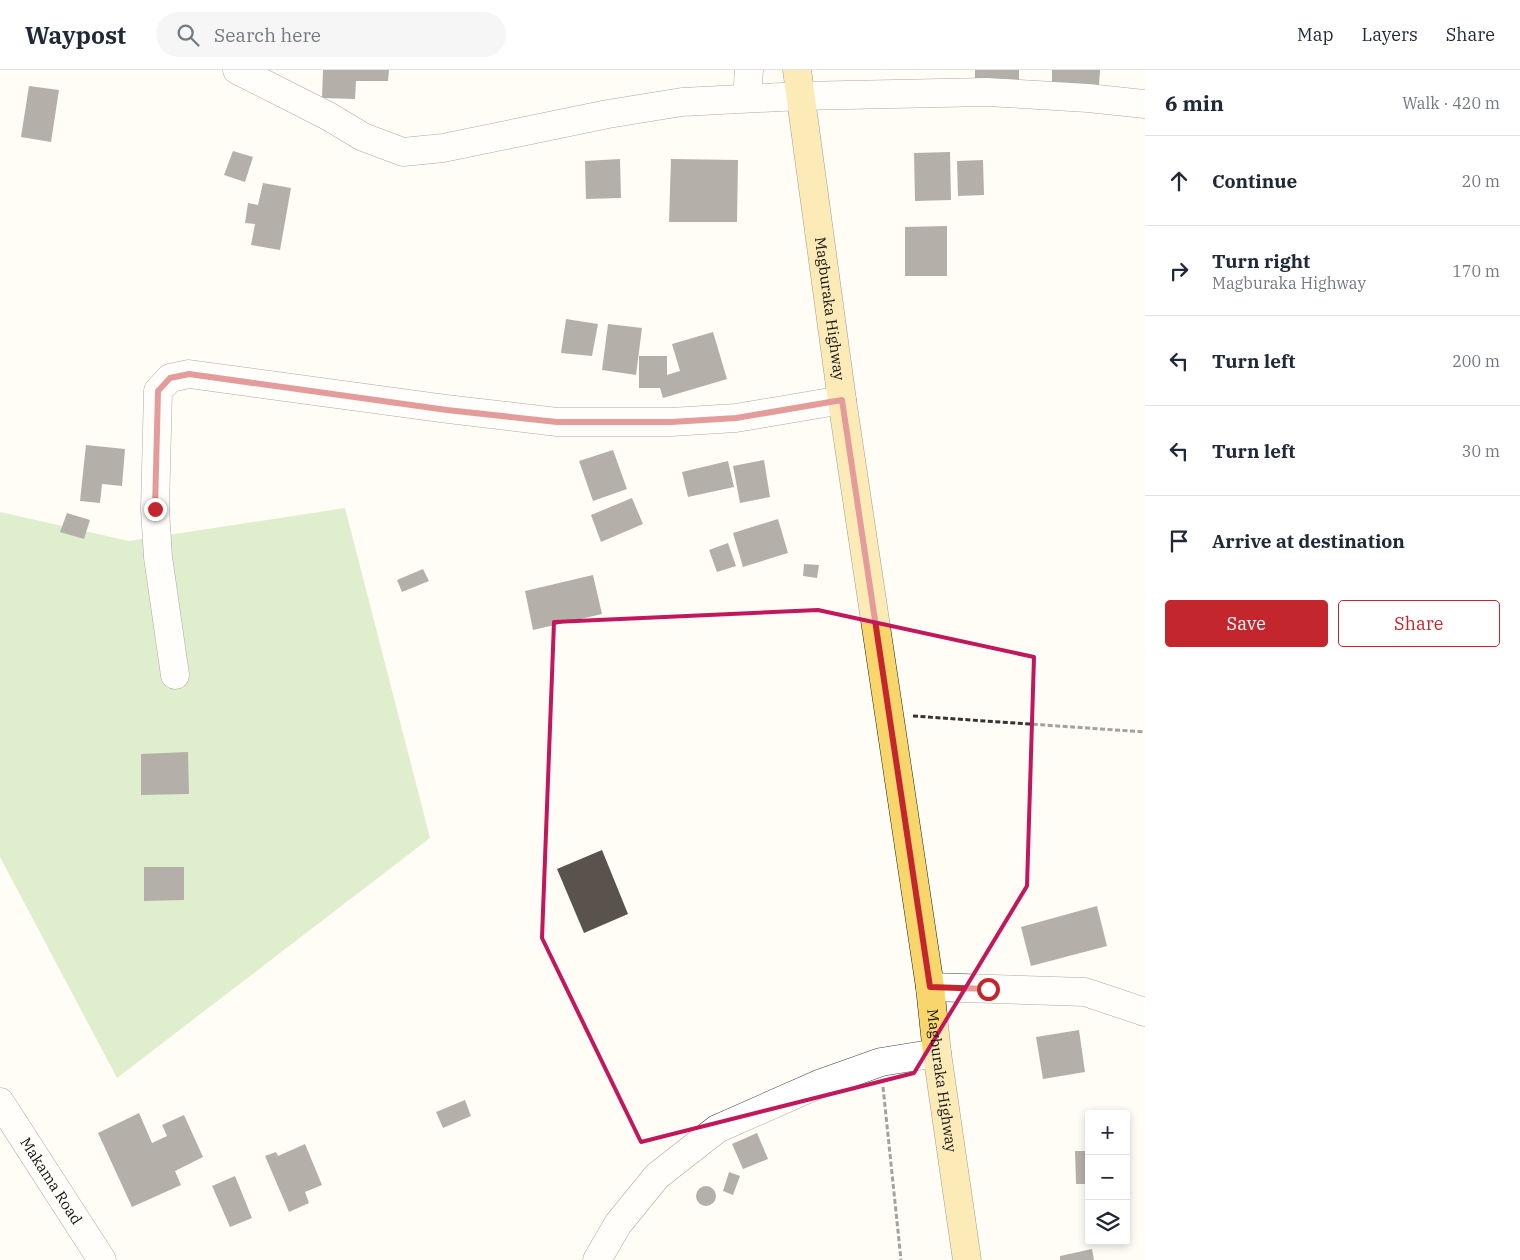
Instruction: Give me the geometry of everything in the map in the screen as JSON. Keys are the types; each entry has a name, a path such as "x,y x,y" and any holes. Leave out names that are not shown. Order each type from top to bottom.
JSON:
{"main road":[{"name":"Magburaka Highway","path":"799,83 842,400 930,987 937,1053 967,1260"}],"street":[{"path":"237,70 328,116 363,137 403,152 444,148 608,114 682,102 747,98 799,83 1088,98 1145,104"},
{"path":"747,98 749,70"},
{"path":"175,675 158,557 155,509 158,391 170,378 189,374 447,410 557,422 671,422 736,418 842,400"},
{"path":"930,987 1085,992 1145,1012"},
{"path":"597,1260 618,1224 657,1176 717,1128 818,1084 881,1062 937,1053"},
{"name":"Makama Road","path":"0,1102 102,1260"}],"path":[{"path":"888,715 1145,732"},
{"path":"881,1062 901,1260"}],"highlighted area":[{"path":"818,610 1034,657 1027,886 914,1073 641,1142 542,938 554,622"}],"green space":[{"path":"345,508 430,838 117,1078 0,857 0,512 129,541"}],"building":[{"path":"323,70 389,70 388,81 356,81 355,99 322,98"},
{"path":"975,70 1019,70 1019,83 975,83"},
{"path":"1052,70 1100,70 1099,85 1052,84"},
{"path":"29,86 59,90 51,142 21,137"},
{"path":"233,151 253,157 245,182 224,175"},
{"path":"950,152 951,200 915,201 914,153"},
{"path":"620,159 621,198 586,199 585,161"},
{"path":"671,159 738,160 737,222 669,222"},
{"path":"983,160 984,195 958,196 957,161"},
{"path":"263,183 291,188 280,250 251,245 255,224 245,223 248,203 258,205"},
{"path":"947,226 947,276 905,276 905,227"},
{"path":"566,319 598,324 592,356 561,353"},
{"path":"608,324 642,328 636,375 602,370"},
{"path":"713,332 727,379 663,398 660,388 639,388 639,356 667,356 667,375 680,371 672,344"},
{"path":"86,445 125,449 122,486 102,484 100,503 80,501"},
{"path":"613,450 627,489 593,501 579,461"},
{"path":"764,460 770,497 740,503 733,466"},
{"path":"728,461 734,487 688,497 682,472"},
{"path":"632,498 643,524 601,542 591,515"},
{"path":"67,513 90,520 84,539 60,532"},
{"path":"778,519 788,553 743,567 733,533"},
{"path":"728,543 736,566 717,572 709,550"},
{"path":"804,564 819,565 817,578 803,576"},
{"path":"423,569 429,581 402,592 397,580"},
{"path":"593,575 602,614 533,630 525,591"},
{"path":"188,752 189,794 141,795 141,754"},
{"path":"602,850 628,914 584,933 557,869"},
{"path":"144,867 184,867 184,900 144,901"},
{"path":"1097,906 1107,946 1031,966 1021,927"},
{"path":"1079,1030 1085,1072 1043,1079 1036,1037"},
{"path":"465,1100 471,1116 443,1128 436,1112"},
{"path":"139,1113 152,1143 167,1136 162,1125 184,1115 203,1157 175,1171 181,1185 132,1207 98,1133"},
{"path":"757,1133 768,1159 743,1169 732,1144"},
{"path":"305,1144 322,1185 305,1192 309,1203 289,1212 265,1156 276,1152 278,1156"},
{"path":"1075,1151 1085,1151 1085,1184 1076,1184"},
{"path":"729,1172 740,1176 733,1195 723,1191"},
{"path":"235,1176 252,1218 230,1227 212,1186"},
{"path":"706,1186 713,1189 716,1196 713,1203 706,1206 699,1203 696,1196 699,1189"},
{"path":"1092,1249 1094,1260 1060,1260 1060,1256"}],"route":[{"path":"155,509 158,391 170,378 189,374 447,410 557,422 671,422 736,418 842,400 930,987 988,989"}]}
